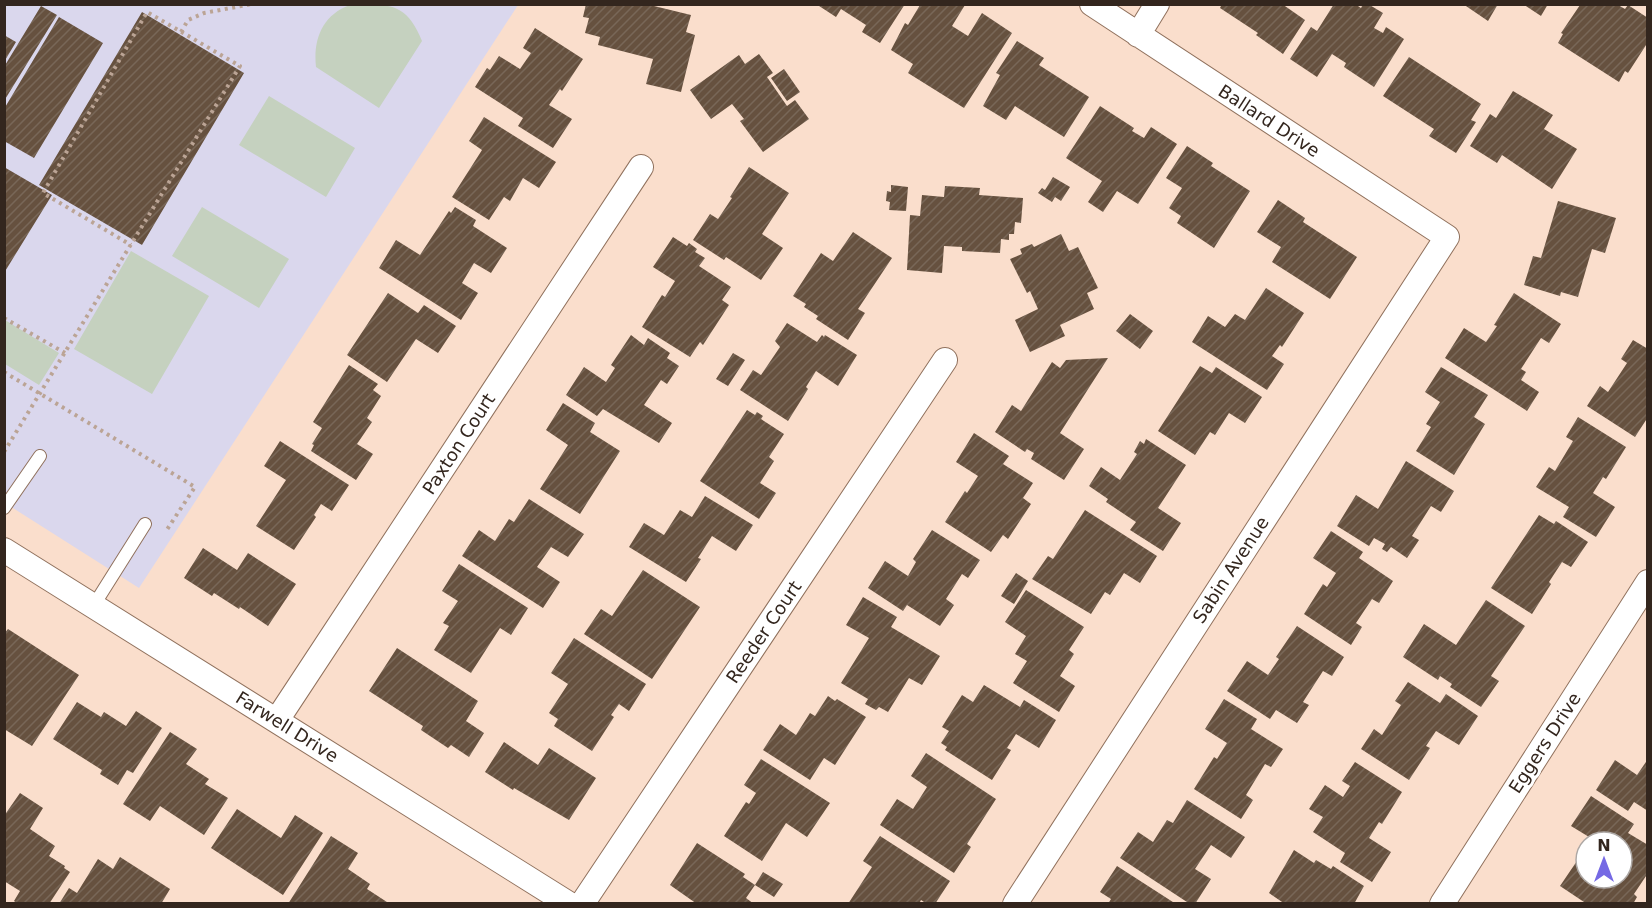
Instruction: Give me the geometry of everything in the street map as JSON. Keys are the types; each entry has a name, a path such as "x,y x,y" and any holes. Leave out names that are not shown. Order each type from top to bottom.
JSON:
{"street":[{"name":"Ballard Drive","path":"1092,4 1447,237"},
{"path":"1138,35 1156,4"},
{"name":"Paxton Court","path":"277,720 641,167"},
{"name":"Sabin Avenue","path":"1015,903 1447,237"},
{"name":"Reeder Court","path":"582,903 945,360"},
{"name":"Farwell Drive","path":"4,550 569,903"},
{"name":"Eggers Drive","path":"1442,903 1647,582"}],"lane":[{"path":"4,508 40,456"},
{"path":"94,605 145,524"}],"path":[{"path":"181,32 188,20 204,13 252,4"},
{"path":"4,452 64,353 131,245 240,66 147,12 43,193 131,245"},
{"path":"4,318 64,353"},
{"path":"4,372 195,487 164,534"}],"shaded area":[{"path":"4,5 518,5 139,588 5,503"}],"green space":[{"path":"350,5 385,5 402,12 416,28 422,41 379,108 316,67 316,47 321,30 332,15"},
{"path":"269,96 355,148 326,197 239,145"},
{"path":"202,207 289,259 259,308 172,256"},
{"path":"131,251 209,296 152,394 74,349"},
{"path":"5,320 59,353 39,385 5,364"}],"building":[{"path":"586,4 654,4 654,6 691,15 686,32 695,35 681,92 646,84 653,59 598,45 600,37 585,33 589,18 583,17"},
{"path":"816,4 905,4 880,43 862,32 866,25 841,9 836,17"},
{"path":"1222,4 1282,4 1305,20 1283,54 1256,35 1258,33 1220,8"},
{"path":"1334,4 1355,4 1361,8 1363,4 1368,4 1383,13 1374,28 1383,33 1386,27 1404,39 1374,87 1344,67 1346,63 1332,54 1317,77 1290,59 1311,27 1317,31"},
{"path":"1463,4 1498,4 1488,21"},
{"path":"1523,4 1548,4 1541,16"},
{"path":"920,5 965,5 952,26 968,36 982,13 1012,33 964,108 908,73 913,64 891,50 905,23 908,25"},
{"path":"1580,5 1618,5 1625,9 1628,5 1648,18 1648,42 1628,73 1625,71 1619,82 1558,43 1563,34 1561,33"},
{"path":"41,6 57,15 4,101 4,67"},
{"path":"142,12 244,73 142,245 39,185"},
{"path":"59,17 103,43 34,158 4,141 4,109"},
{"path":"535,28 583,59 562,91 560,89 549,105 572,119 553,148 518,126 523,118 475,87 487,68 490,70 499,56 520,69 531,53 523,48"},
{"path":"4,35 16,42 4,62"},
{"path":"1017,41 1044,58 1039,65 1089,97 1064,137 1015,106 1006,120 983,106 1000,75 996,73"},
{"path":"759,54 773,73 767,77 787,106 795,100 809,119 763,152 740,121 744,119 732,104 711,119 690,90 739,55 745,64"},
{"path":"1409,57 1481,104 1471,120 1476,122 1456,153 1429,136 1434,129 1383,96"},
{"path":"784,69 800,92 787,101 771,78"},
{"path":"1513,91 1553,115 1544,129 1577,149 1552,189 1502,155 1497,163 1470,146 1490,114 1496,118"},
{"path":"1100,106 1134,128 1132,131 1144,138 1151,127 1177,144 1138,204 1117,191 1103,212 1088,202 1102,181 1066,158"},
{"path":"484,117 556,162 539,188 523,178 510,201 504,197 489,220 452,197 482,150 469,141"},
{"path":"1187,146 1213,163 1211,166 1250,191 1214,248 1177,223 1181,216 1169,208 1182,188 1166,178"},
{"path":"4,167 52,195 4,273"},
{"path":"749,167 789,193 762,234 783,248 761,280 726,257 724,260 693,240 710,214 718,219"},
{"path":"1053,177 1070,187 1061,201 1055,197 1052,202 1038,193 1042,188 1045,190"},
{"path":"891,185 908,187 906,211 889,210 890,202 886,201 887,191 891,192"},
{"path":"945,186 980,188 979,195 1023,198 1021,223 1015,222 1014,234 1009,234 1009,240 1001,239 1000,253 962,251 962,247 944,246 942,273 907,270 910,215 920,216 922,195 944,197"},
{"path":"1278,200 1305,218 1303,222 1357,257 1330,299 1272,262 1281,247 1257,232"},
{"path":"1558,201 1616,218 1605,253 1592,249 1578,297 1561,292 1560,296 1524,285 1533,256 1541,258"},
{"path":"455,207 476,220 473,226 507,248 491,273 474,263 462,283 478,293 461,320 379,268 396,240 420,255 449,211 451,213"},
{"path":"853,232 892,258 858,309 865,313 848,340 816,319 818,316 804,307 806,304 793,296 821,253 833,261"},
{"path":"1061,234 1069,251 1078,247 1098,288 1087,293 1094,309 1060,325 1065,336 1030,352 1015,320 1038,309 1030,291 1027,293 1010,259 1022,254 1020,249 1032,244 1034,247"},
{"path":"673,237 697,249 695,252 705,258 699,266 731,287 722,300 729,305 703,345 700,342 690,357 642,327 662,295 665,297 675,281 653,267"},
{"path":"1266,288 1304,313 1282,347 1280,345 1272,356 1284,364 1267,390 1192,342 1208,316 1225,327 1235,314 1245,320"},
{"path":"388,293 418,313 424,305 456,326 438,353 416,339 387,382 347,355"},
{"path":"1514,293 1561,324 1549,343 1541,338 1521,369 1526,372 1521,380 1539,392 1527,411 1445,358 1464,328 1486,342"},
{"path":"1130,314 1153,331 1140,349 1116,331"},
{"path":"787,323 817,342 822,335 824,337 825,335 857,355 838,386 816,371 806,387 808,389 788,421 740,390 753,370 761,375 780,347 775,341"},
{"path":"631,335 644,345 648,338 670,353 667,358 679,366 667,384 661,380 644,405 672,423 659,443 603,409 597,416 566,395 584,367 606,382 615,368 611,365"},
{"path":"1633,340 1648,349 1648,417 1635,437 1587,406 1600,386 1608,392 1627,363 1621,359"},
{"path":"733,353 745,360 728,386 716,379"},
{"path":"1108,358 1060,433 1084,449 1064,480 1031,459 1034,453 1027,449 1025,452 995,432 1012,405 1021,411 1052,362 1060,368 1066,360"},
{"path":"349,365 378,384 373,390 381,396 367,418 372,422 357,444 373,454 356,480 311,451 314,445 312,444 322,428 313,422"},
{"path":"1200,366 1212,373 1216,367 1262,397 1245,423 1229,413 1215,435 1210,432 1195,455 1158,431"},
{"path":"1441,367 1488,395 1474,417 1485,424 1454,475 1416,451 1431,427 1426,424 1440,402 1425,392"},
{"path":"563,403 595,423 590,432 620,451 580,514 540,489 568,445 546,430"},
{"path":"747,410 755,415 757,412 763,416 761,419 784,434 769,457 774,461 760,483 776,493 759,519 700,481"},
{"path":"1578,417 1626,447 1606,479 1603,477 1593,493 1615,507 1596,537 1563,517 1569,507 1536,487 1549,467 1555,471 1573,441 1566,437"},
{"path":"974,433 1009,456 1003,464 1033,483 1023,498 1031,504 1008,539 1003,535 991,552 945,522 965,491 967,493 978,476 956,462"},
{"path":"1146,439 1186,465 1158,508 1181,523 1163,551 1130,530 1136,522 1106,502 1108,499 1089,486 1101,467 1120,480 1137,454 1134,452 1140,441 1144,444"},
{"path":"280,441 349,485 332,511 321,504 314,515 316,517 294,550 256,526 286,480 264,466"},
{"path":"1406,461 1454,491 1441,512 1431,506 1412,536 1419,540 1407,558 1391,547 1387,552 1382,549 1385,544 1374,538 1369,546 1337,526 1356,495 1378,509"},
{"path":"705,496 753,525 736,551 712,536 686,582 629,547 644,523 664,535 680,510 692,517"},
{"path":"529,499 584,534 568,557 551,547 537,567 560,582 543,608 462,556 479,530 495,541 509,519 514,522"},
{"path":"1085,510 1157,556 1140,583 1124,573 1110,595 1105,592 1091,614 1032,579 1048,556 1053,559"},
{"path":"1539,515 1554,524 1556,521 1588,542 1571,567 1562,562 1532,614 1491,588"},
{"path":"932,530 980,560 968,578 962,574 946,599 954,605 940,626 907,605 903,611 868,588 885,561 908,576 916,562 913,559"},
{"path":"1331,531 1363,552 1359,558 1393,581 1379,603 1372,599 1356,623 1362,627 1351,645 1304,614 1323,584 1327,587 1336,573 1313,558"},
{"path":"203,548 237,570 248,553 296,584 268,626 240,607 239,609 214,593 212,596 184,578"},
{"path":"459,564 528,608 511,635 500,628 471,673 434,650 449,626 443,623 458,601 442,591"},
{"path":"643,570 700,607 652,679 584,634 601,609 612,616"},
{"path":"1016,573 1028,581 1014,604 1001,596"},
{"path":"1026,590 1084,627 1069,650 1074,654 1060,676 1075,686 1059,712 1013,683 1027,661 1015,654 1026,636 1005,622"},
{"path":"863,597 897,617 891,627 940,656 922,685 909,678 888,712 879,707 876,710 865,704 868,699 841,683 869,638 846,625"},
{"path":"1486,600 1525,626 1491,676 1499,681 1481,707 1450,687 1452,684 1440,676 1438,680 1403,657 1424,624 1456,645"},
{"path":"1297,626 1344,657 1332,676 1323,671 1303,702 1309,705 1297,723 1276,710 1270,719 1227,691 1247,661 1268,675 1279,659 1276,657"},
{"path":"8,629 79,675 32,746 4,729 4,634"},
{"path":"574,638 646,684 629,711 619,704 611,715 614,717 592,751 554,726 558,719 549,713 568,684 551,673"},
{"path":"397,648 478,701 466,721 484,733 469,757 451,745 448,748 421,730 423,726 369,691"},
{"path":"1408,682 1440,703 1446,694 1478,716 1459,745 1436,731 1426,746 1430,748 1409,780 1361,749 1374,729 1382,735 1401,705 1395,701"},
{"path":"984,685 1020,707 1024,700 1056,720 1039,748 1016,734 1007,748 1011,750 992,780 945,750 947,747 941,743 949,731 942,727 962,695 973,702"},
{"path":"828,696 866,717 835,765 824,758 810,780 763,750 780,724 796,735 810,713 815,716"},
{"path":"1224,699 1257,719 1251,729 1283,749 1271,767 1265,764 1246,795 1253,800 1241,819 1194,789 1214,757 1217,759 1227,743 1205,729"},
{"path":"77,702 101,717 104,712 126,726 136,711 162,728 133,773 127,770 118,785 100,774 102,770 53,739"},
{"path":"170,732 197,749 186,764 209,779 205,784 228,798 204,835 160,806 150,821 123,804"},
{"path":"504,742 538,765 549,748 596,778 569,820 485,772"},
{"path":"926,753 996,799 967,844 971,847 954,873 880,825 897,799 913,809 927,787 911,776"},
{"path":"761,759 830,803 807,837 786,823 762,861 724,836 746,802 749,804 756,793 744,785"},
{"path":"1648,759 1648,811 1634,802 1628,811 1596,790 1615,760 1637,775"},
{"path":"1355,762 1402,792 1382,824 1379,822 1369,838 1391,852 1372,882 1340,862 1345,853 1313,832 1323,817 1309,809 1325,785 1343,797 1350,786 1342,781"},
{"path":"20,793 43,808 30,829 55,846 49,856 70,872 49,904 18,904 14,901 20,891 4,881 4,816"},
{"path":"1591,796 1634,824 1630,830 1578,830 1571,826"},
{"path":"1187,800 1245,837 1231,858 1211,845 1195,869 1211,879 1195,904 1190,904 1120,858 1138,832 1153,842 1167,820 1173,823"},
{"path":"237,809 281,838 295,815 323,833 283,895 211,848"},
{"path":"331,836 358,853 348,869 370,884 367,889 390,904 288,904"},
{"path":"880,836 950,881 935,904 927,904 921,900 919,904 848,904 872,867 863,861"},
{"path":"1634,837 1648,845 1648,873 1634,894 1637,897 1633,904 1617,902 1616,904 1587,904 1560,886 1574,865 1574,890 1634,890"},
{"path":"697,843 745,874 743,877 755,885 746,898 754,904 697,904 670,885"},
{"path":"1294,850 1314,863 1316,860 1331,869 1333,866 1364,886 1354,904 1285,904 1269,893"},
{"path":"120,857 170,889 161,904 59,904 69,888 77,893 98,859 113,869"},
{"path":"1117,866 1176,904 1108,904 1111,899 1100,892"},
{"path":"763,872 783,884 774,897 755,885"}]}
